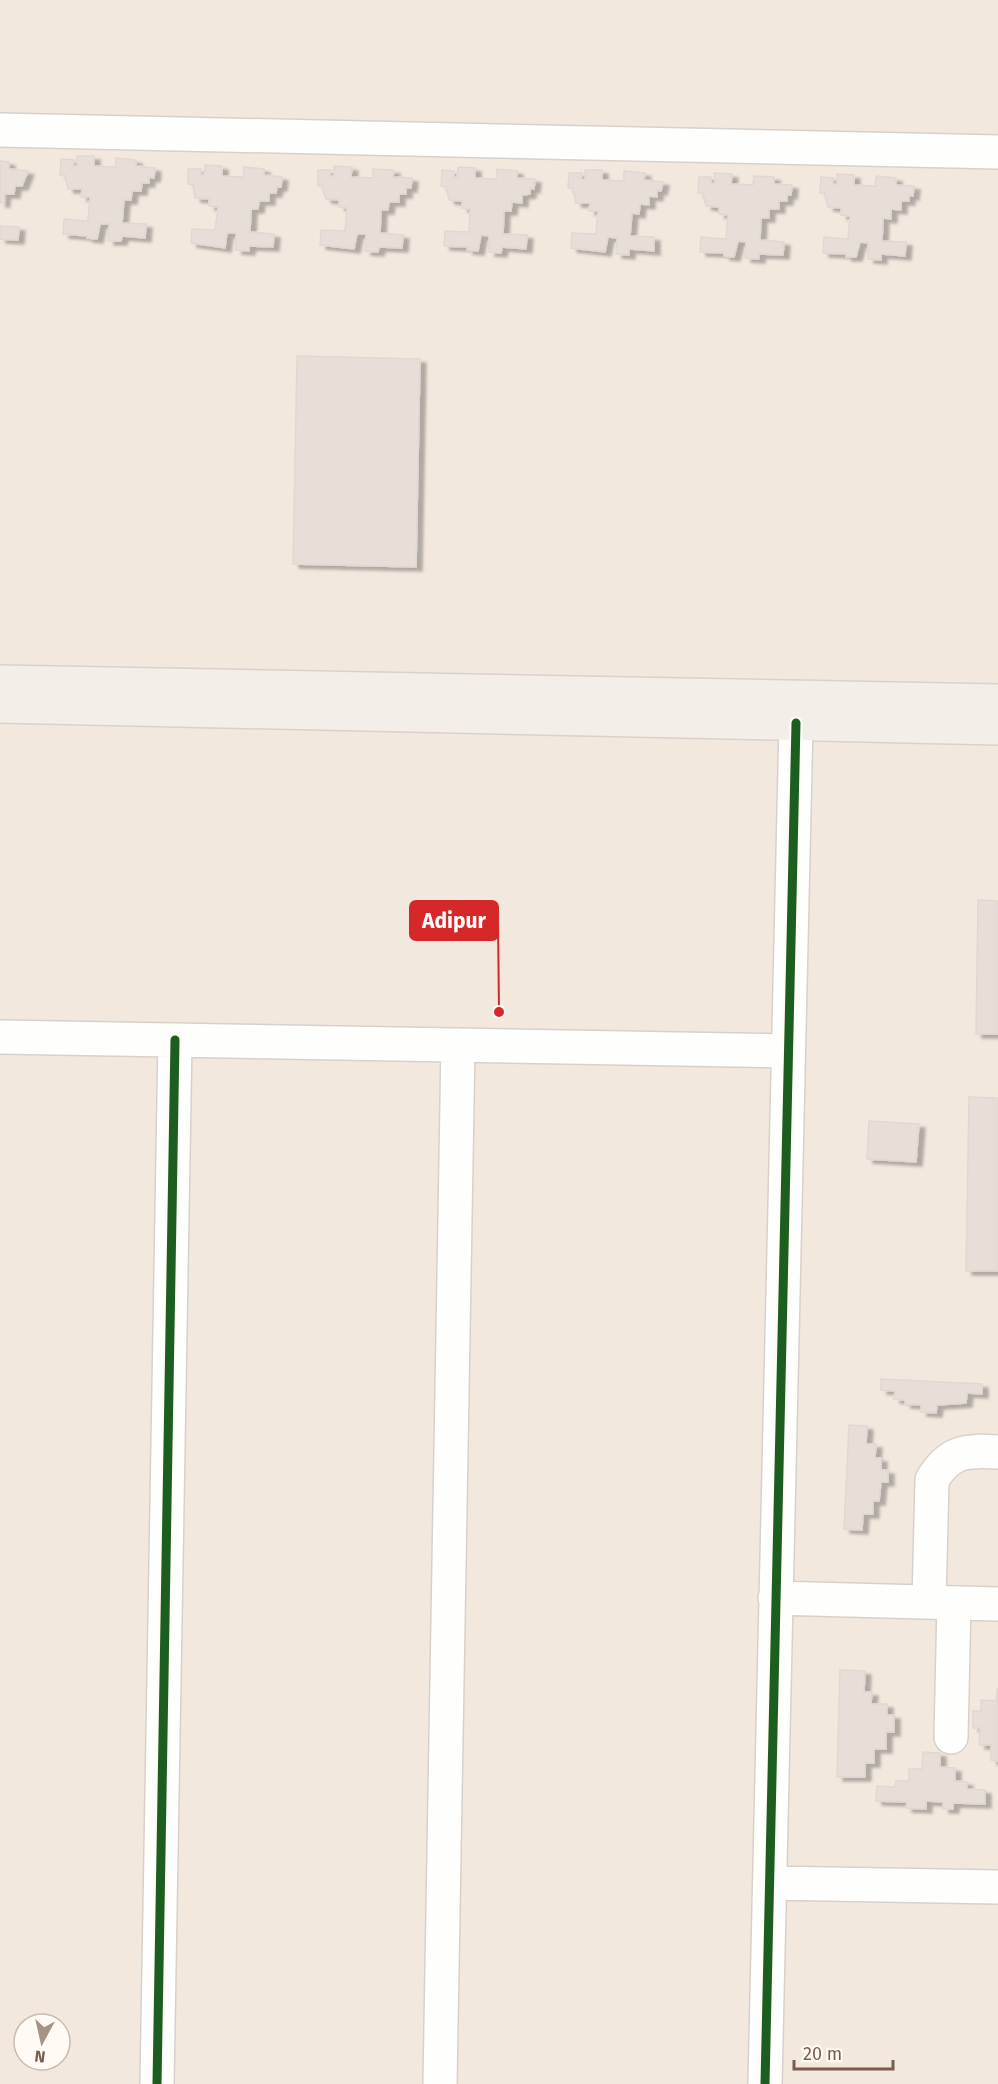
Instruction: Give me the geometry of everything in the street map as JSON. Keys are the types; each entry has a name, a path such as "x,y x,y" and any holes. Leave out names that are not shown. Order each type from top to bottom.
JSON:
{"main road":[{"path":"0,682 998,701"},
{"path":"0,706 998,728"}],"street":[{"path":"0,130 998,152"},
{"path":"765,2084 796,723"},
{"path":"0,1036 788,1051"},
{"path":"158,2084 175,1040"},
{"path":"440,2084 458,1045"},
{"path":"951,1737 932,1480 941,1463 956,1455 974,1450 998,1452"},
{"path":"775,1599 998,1604"},
{"path":"770,1883 998,1887"}],"shaded area":[{"path":"0,0 998,0 998,2084 0,2084"}],"building":[{"path":"77,156 94,156 94,166 116,167 116,158 136,160 136,166 155,168 154,178 149,177 149,183 142,183 141,191 132,191 131,200 124,200 122,223 146,224 145,238 122,236 121,241 108,241 109,224 100,224 97,239 63,234 64,219 88,221 90,197 81,197 82,189 68,189 65,175 60,175 61,159 74,160 73,166 77,166"},
{"path":"0,161 9,162 9,169 28,171 22,186 15,186 14,194 4,194 4,203 0,203"},
{"path":"205,165 222,166 222,176 243,177 244,167 264,169 264,175 282,177 281,187 277,187 276,193 269,193 269,201 259,201 258,209 251,209 250,232 274,234 273,247 249,246 249,251 236,250 236,233 227,233 225,248 191,243 192,229 215,230 218,207 209,206 209,199 195,198 193,185 188,184 188,169 201,169 201,175 204,175"},
{"path":"334,166 352,167 351,177 373,178 373,169 394,170 393,177 412,178 411,188 406,188 406,194 399,194 399,202 389,202 388,210 381,210 380,233 403,235 402,248 379,247 378,252 365,251 366,234 357,234 354,249 320,245 321,230 345,231 347,208 339,207 339,200 326,199 322,186 318,186 318,170 331,170 330,176 334,176"},
{"path":"458,167 475,168 475,178 496,179 497,169 517,171 517,178 535,179 534,189 530,188 530,194 522,195 522,203 512,202 511,211 504,211 503,234 527,235 526,249 502,247 501,253 489,252 489,236 481,235 478,251 467,250 468,247 444,246 445,231 469,232 470,209 462,208 462,201 449,200 446,187 441,186 442,170 454,171 454,177 457,177"},
{"path":"585,170 602,170 602,180 624,181 624,171 645,173 644,180 663,182 661,191 657,190 657,197 649,196 649,205 640,204 639,214 632,213 630,236 654,237 654,251 629,249 629,255 616,254 617,238 608,237 605,252 571,248 572,233 596,234 598,211 589,211 590,203 576,203 573,188 568,188 569,173 582,173 581,179 585,180"},
{"path":"714,173 732,174 731,184 753,185 754,176 774,177 774,184 792,185 791,195 787,195 787,201 779,201 779,209 769,209 769,218 761,218 760,240 784,242 783,255 759,254 759,259 745,258 746,242 738,241 734,257 724,256 724,253 700,252 701,237 726,239 728,215 719,214 719,207 706,206 703,193 698,193 699,177 711,177 711,183 715,183"},
{"path":"837,174 854,175 854,185 875,186 876,176 896,178 896,185 914,186 913,196 909,195 909,201 901,201 901,210 891,209 891,219 883,218 882,241 906,242 905,256 881,254 881,260 868,259 868,243 860,242 856,257 823,253 824,237 848,239 850,216 841,215 841,208 828,207 825,193 820,193 821,177 833,178 833,184 837,184"},
{"path":"0,226 19,227 18,240 0,239"},
{"path":"297,356 420,359 416,567 293,564"},
{"path":"978,900 998,901 998,1034 976,1034"},
{"path":"969,1097 998,1098 998,1271 966,1271"},
{"path":"869,1121 919,1124 916,1162 867,1159"},
{"path":"881,1379 982,1384 982,1394 967,1393 966,1403 937,1405 936,1413 921,1412 921,1405 905,1404 905,1400 894,1399 895,1391 881,1390"},
{"path":"849,1425 867,1426 866,1444 876,1444 875,1458 881,1458 881,1470 888,1470 888,1482 881,1482 879,1501 873,1501 873,1514 863,1514 862,1530 844,1529"},
{"path":"840,1670 865,1671 864,1692 872,1692 871,1704 887,1704 887,1715 894,1715 894,1732 886,1732 886,1749 874,1749 874,1763 865,1763 865,1777 837,1777"},
{"path":"997,1689 998,1761 991,1760 991,1745 979,1745 980,1728 973,1728 973,1711 981,1711 981,1700 996,1701"},
{"path":"923,1752 940,1753 940,1767 955,1768 955,1781 967,1782 967,1789 985,1790 985,1804 953,1803 953,1809 943,1809 943,1802 926,1801 926,1809 906,1808 907,1802 876,1801 877,1786 895,1787 896,1781 909,1781 909,1769 922,1769"}],"cycle path":[{"path":"765,2084 796,723"},
{"path":"157,2084 175,1040"}],"place":[{"name":"Adipur","path":"499,1012"}]}
